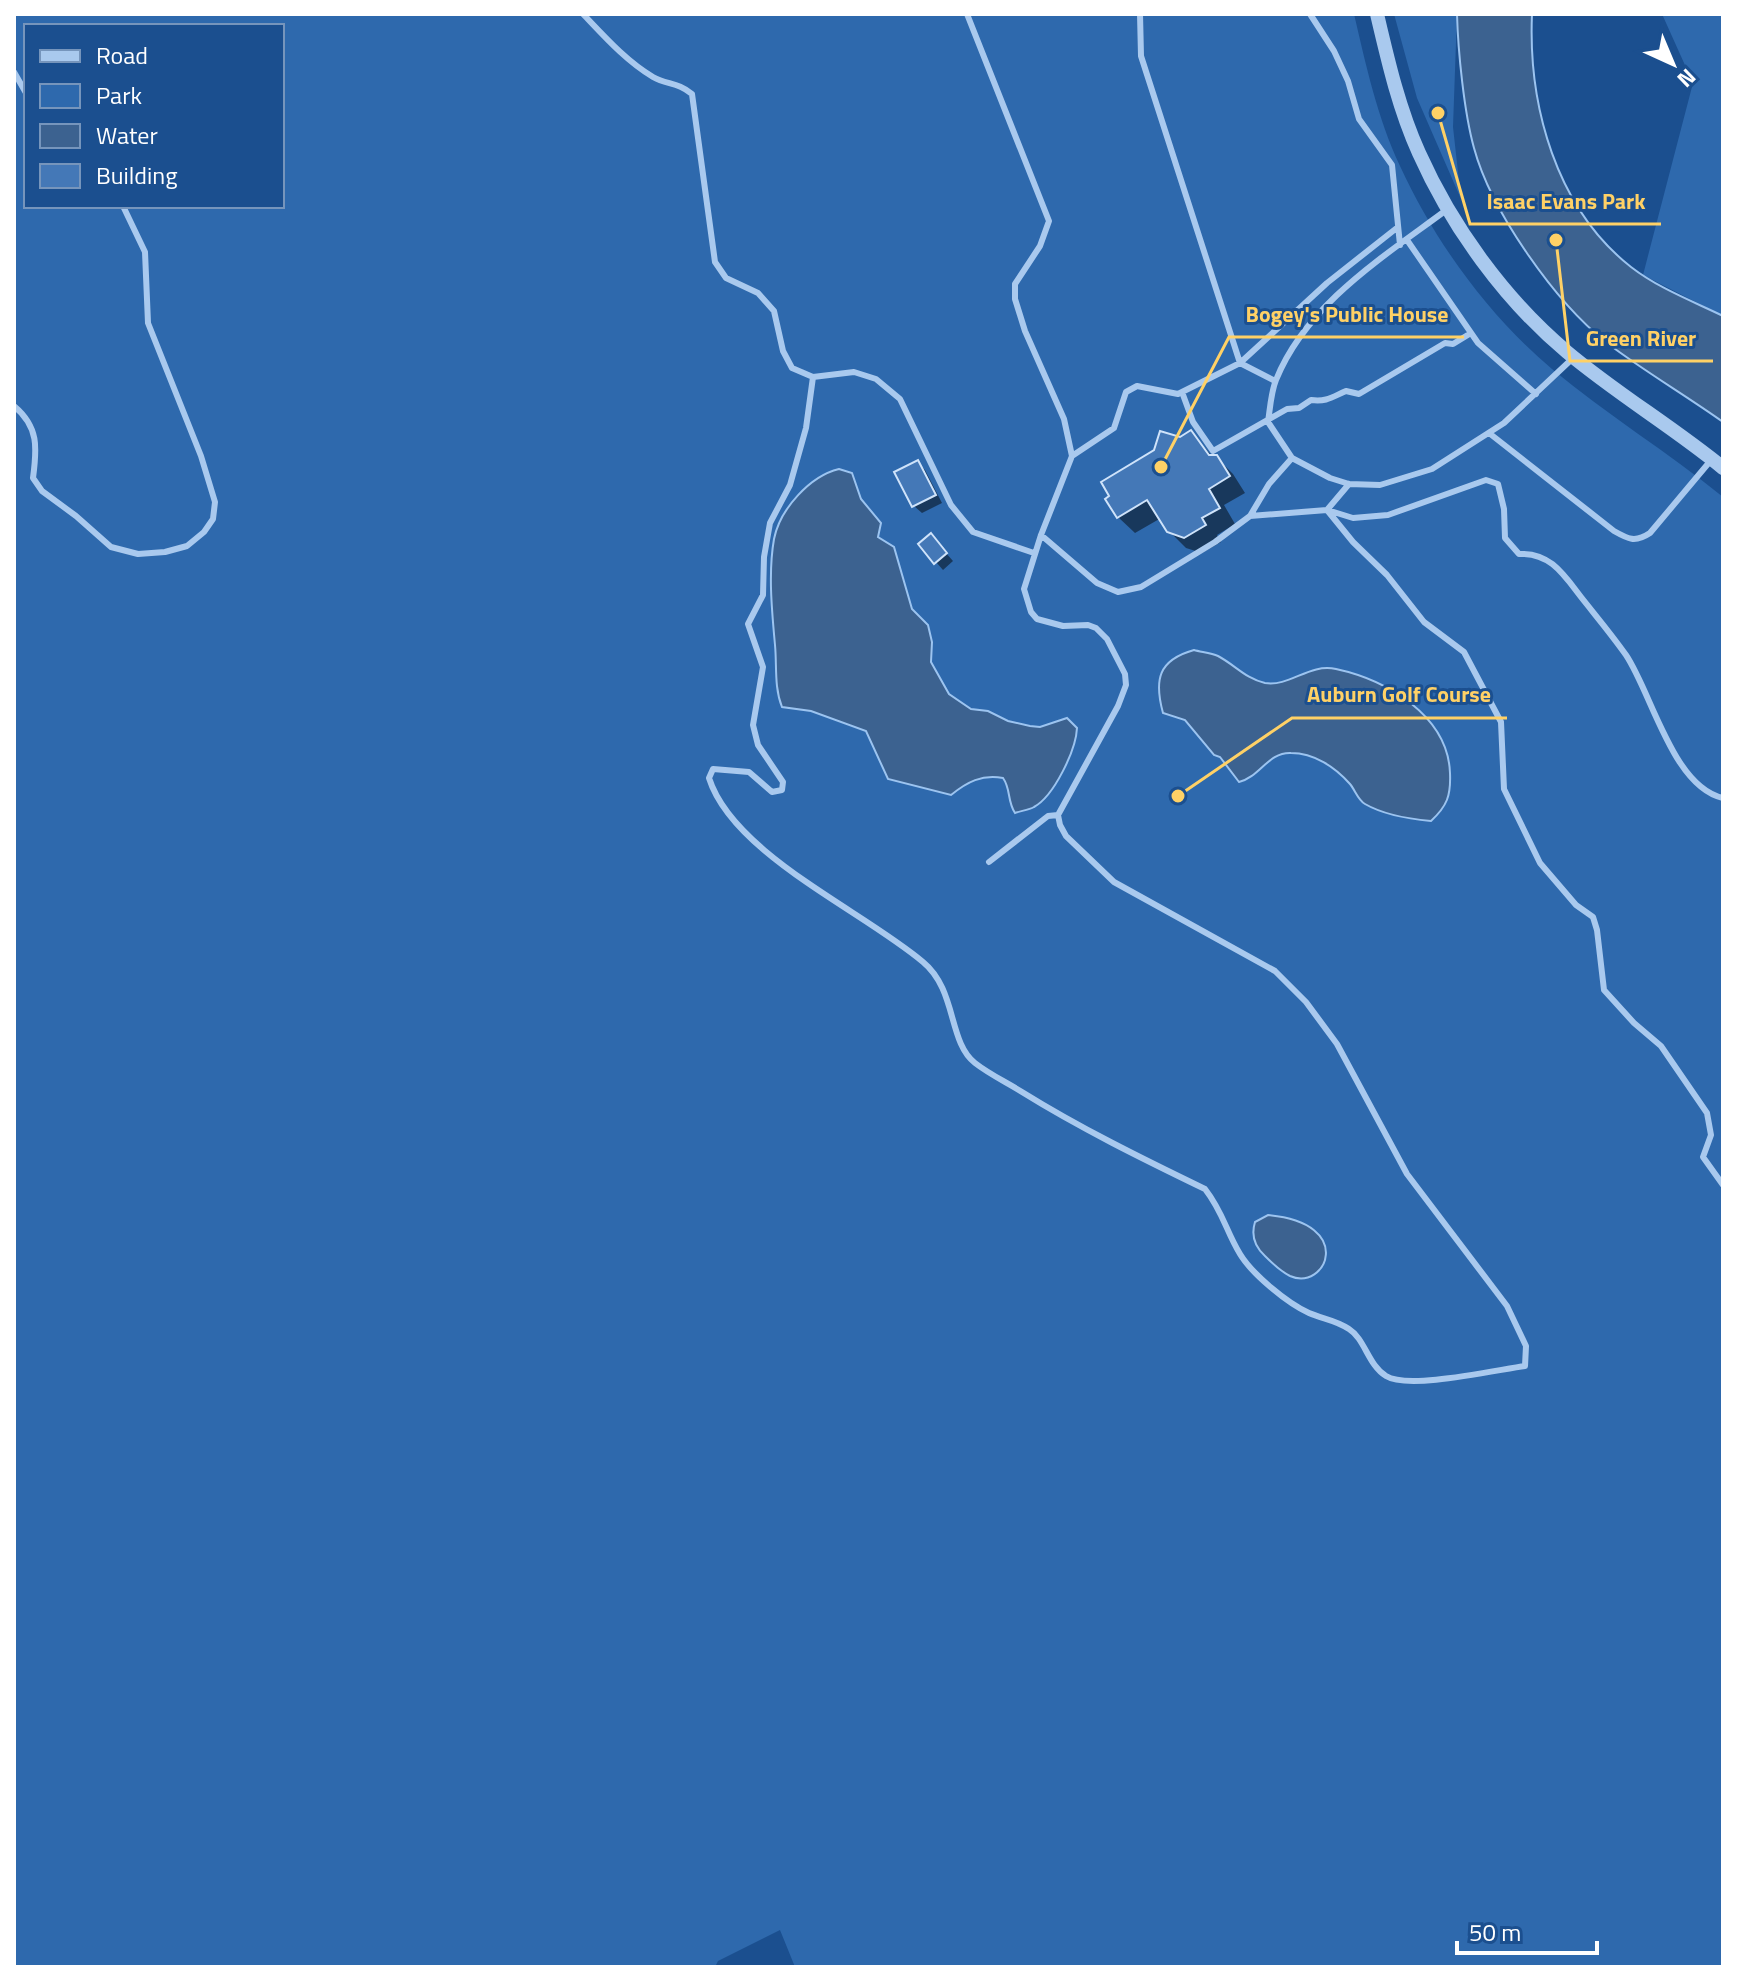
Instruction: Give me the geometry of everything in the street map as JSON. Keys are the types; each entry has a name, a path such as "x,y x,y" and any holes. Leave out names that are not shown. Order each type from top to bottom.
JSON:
{"street":[{"path":"1377,14 1404,115 1419,154 1449,208 1500,283 1543,330 1574,358 1717,463"}],"lane":[{"path":"583,14 613,46 655,78 682,86 692,94 715,262 726,278 758,293 774,311 783,351 792,368 813,377 854,372 876,379 900,399 951,505 973,532 1034,553"},
{"path":"813,377 806,428 790,485 770,523 764,557 763,595 748,624 763,667 753,725 758,745 783,782 782,790 772,792 749,772 713,769 709,778 723,808 776,859 927,965 939,978 964,1052 975,1063 1050,1109 1205,1189 1220,1208 1240,1253 1258,1277 1310,1313 1335,1320 1354,1332 1364,1352 1387,1378 1410,1383 1525,1366 1526,1346 1507,1306 1407,1174 1337,1044 1306,1002 1275,971 1114,882 1066,836 1060,825 1058,815 1118,706 1126,685 1125,674 1107,639 1096,628 1088,625 1063,626 1037,619 1031,612 1024,589 1034,553 1072,456 1064,419 1025,331 1015,299 1015,284 1040,246 1049,221 967,14"},
{"path":"1140,14 1141,56 1240,363 1275,381"},
{"path":"1310,14 1334,51 1348,81 1359,119 1392,165 1400,245"},
{"path":"14,72 24,90"},
{"path":"14,406 31,429 37,447 33,478 42,491 111,547 138,554 187,546 204,532 213,519 215,502 201,456 148,323 145,252 124,208"},
{"path":"1449,208 1346,286 1303,332 1275,381 1268,422 1292,458 1330,478 1349,484 1380,485 1432,469 1504,423 1574,358"},
{"path":"1072,456 1114,428 1126,392 1137,386 1178,394 1240,363 1327,283 1398,227"},
{"path":"1407,240 1478,343 1536,394"},
{"path":"1182,392 1193,422 1213,451 1287,409 1299,408 1311,400 1332,400 1346,391 1359,394 1445,343 1453,344 1471,333"},
{"path":"1489,433 1614,531 1630,540 1641,540 1650,533 1717,463"},
{"path":"1041,535 1097,583 1118,592 1141,587 1215,542 1250,516 1269,484 1292,458"},
{"path":"1250,516 1327,510 1353,518 1388,515 1486,480 1498,484 1504,509 1505,538 1519,554 1533,553 1558,567 1627,657 1689,776 1713,796 1723,798"},
{"path":"1327,510 1349,484"},
{"path":"1327,510 1353,542 1387,575 1424,622 1464,652 1501,722 1504,789 1540,863 1576,905 1593,917 1604,990 1634,1023 1661,1046 1707,1113 1711,1135 1703,1157 1723,1185"},
{"path":"989,862 1048,816 1058,815"}],"green space":[{"path":"14,14 1354,14 1373,91 1392,147 1414,194 1465,276 1506,325 1552,369 1723,497 1723,1967 795,1967 780,1930 718,1961 715,1967 14,1967"},
{"path":"1394,14 1457,14 1453,127 1461,199 1417,98"},
{"path":"1662,14 1723,14 1723,316 1643,275 1693,83"}],"water":[{"path":"1457,14 1532,14 1535,84 1542,119 1552,153 1583,216 1605,243 1641,275 1723,316 1723,422 1607,343 1567,304 1527,254 1482,173 1474,148 1462,81"},
{"path":"839,469 852,473 861,499 881,523 878,537 894,547 912,609 928,625 932,642 931,662 949,694 971,709 988,711 1008,721 1040,727 1067,718 1077,728 1063,772 1049,793 1034,807 1015,813 1003,778 975,780 951,795 888,779 866,731 811,711 782,707 777,684 771,592 774,539 783,516 798,495 817,479"},
{"path":"1194,650 1218,656 1246,675 1265,683 1283,682 1326,668 1355,674 1394,692 1426,718 1439,734 1447,753 1450,788 1441,810 1431,821 1405,818 1372,808 1358,797 1338,772 1316,758 1300,754 1276,756 1239,782 1185,720 1163,713 1159,691 1162,673 1173,659"},
{"path":"1268,1215 1296,1221 1314,1230 1324,1242 1326,1254 1322,1266 1314,1274 1303,1278 1290,1276 1256,1245 1253,1232 1255,1222"}],"building":[{"path":"1191,430 1209,455 1217,455 1230,476 1209,489 1220,508 1202,518 1206,525 1184,538 1167,532 1147,500 1117,518 1105,499 1109,496 1101,482 1154,450 1160,431 1180,437"},
{"path":"918,460 936,495 912,507 894,472"},
{"path":"931,533 947,553 934,564 918,544"}],"place":[{"name":"Isaac Evans Park","path":"1438,113"},
{"name":"Green River","path":"1556,240"},
{"name":"Bogey's Public House","path":"1161,467"},
{"name":"Auburn Golf Course","path":"1178,796"}]}
